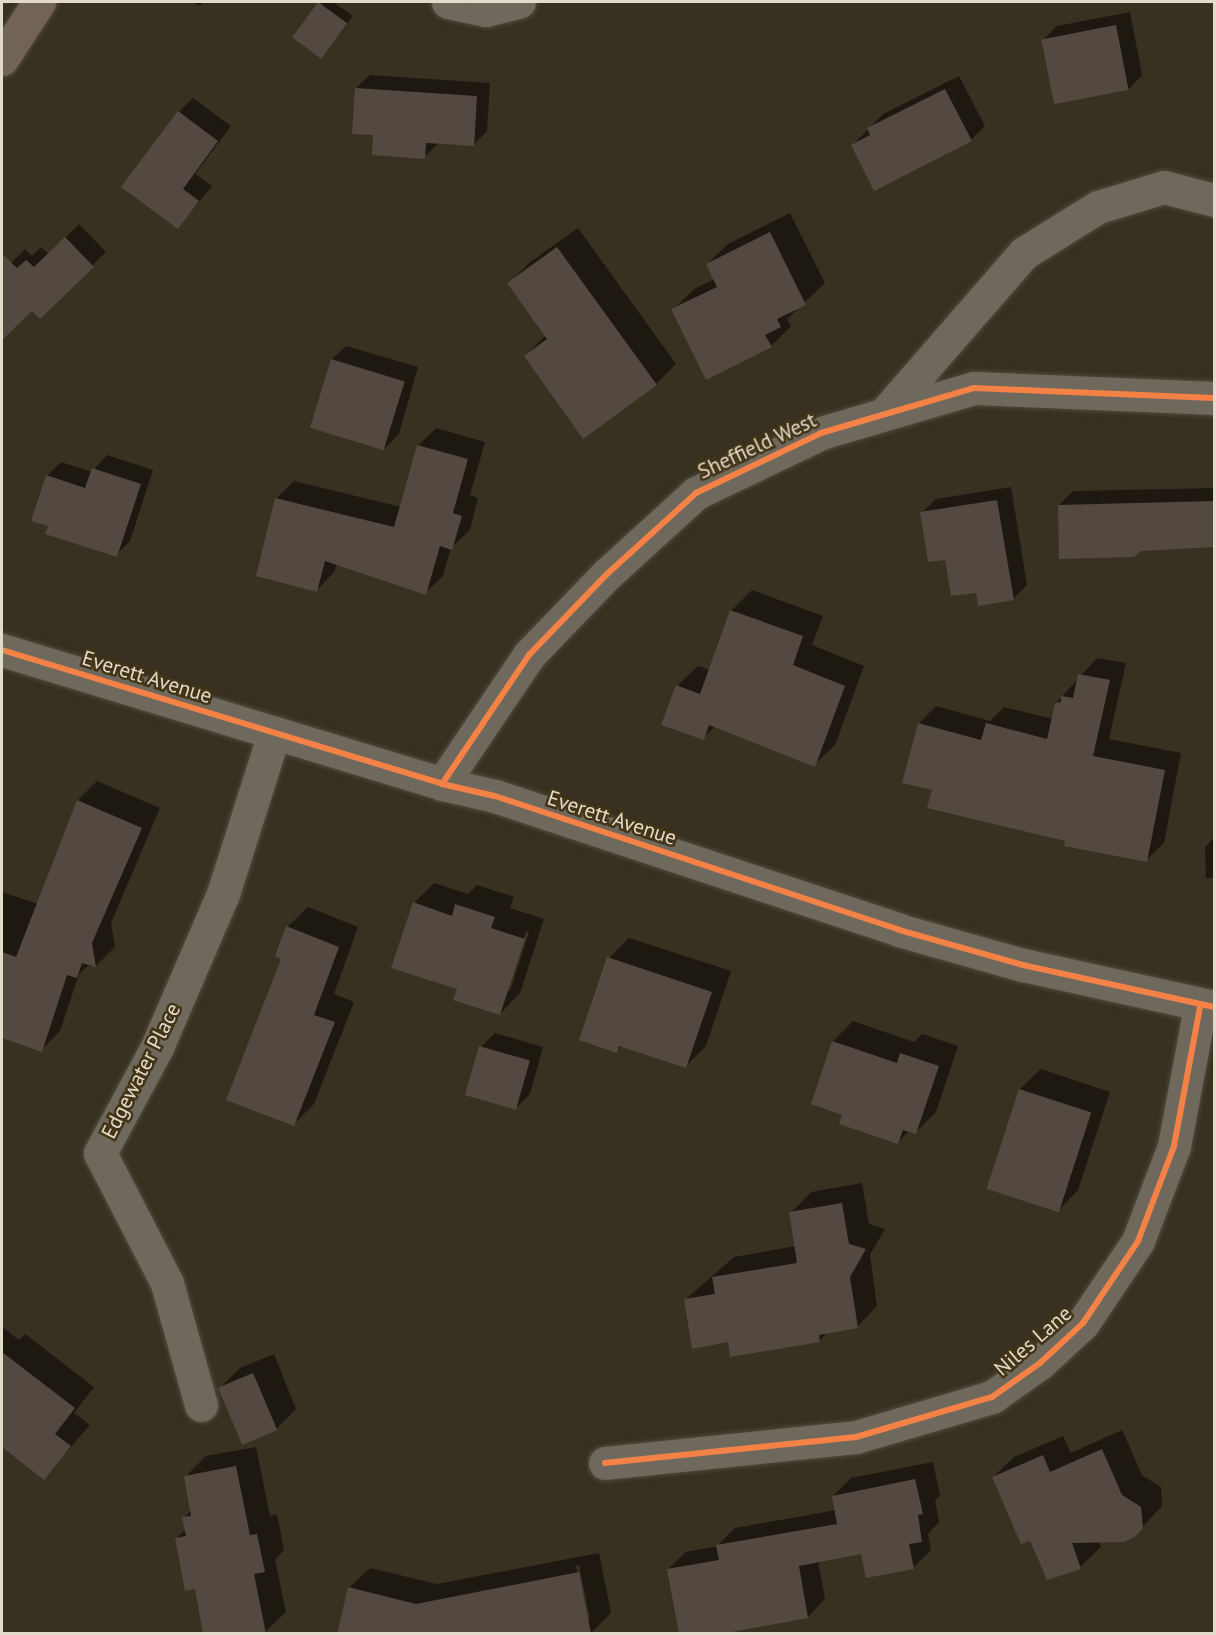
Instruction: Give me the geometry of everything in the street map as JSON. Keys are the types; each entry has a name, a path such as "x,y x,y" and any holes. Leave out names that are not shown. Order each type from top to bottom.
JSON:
{"highway":[{"path":"2,59 39,2"}],"street":[{"path":"448,2 486,10 519,2"},
{"path":"884,414 1024,253 1098,207 1164,187 1215,200"},
{"name":"Sheffield West","path":"442,784 529,655 606,575 696,493 821,433 974,388 1215,398"},
{"name":"Everett Avenue","path":"2,650 442,784 495,796 899,930 1023,965 1207,1007"},
{"name":"Edgewater Place","path":"201,1405 166,1283 100,1153 157,1047 223,894 274,733"},
{"name":"Niles Lane","path":"605,1463 855,1437 992,1397 1040,1363 1083,1323 1138,1240 1174,1146 1207,1007"}],"building":[{"path":"318,2 347,23 321,59 292,38"},
{"path":"1116,25 1129,90 1054,104 1041,40"},
{"path":"355,88 477,96 474,146 426,143 425,159 372,155 373,135 352,134"},
{"path":"945,89 972,141 874,191 851,145 870,135 867,128"},
{"path":"178,111 218,141 183,189 199,201 178,229 121,187"},
{"path":"770,232 806,305 777,319 781,327 765,335 772,347 706,380 671,309 717,287 706,264"},
{"path":"65,237 94,267 40,319 32,311 2,340 2,254 17,268 26,260 34,267"},
{"path":"557,247 657,385 583,439 524,356 547,339 507,283"},
{"path":"331,359 405,382 384,450 310,428"},
{"path":"417,445 468,459 453,513 462,516 452,550 440,546 426,595 325,561 317,592 256,576 275,498 394,527"},
{"path":"92,468 141,484 117,557 45,534 48,526 31,521 46,475 85,488"},
{"path":"997,500 1014,600 978,606 976,593 951,596 945,560 928,562 920,512"},
{"path":"1215,501 1215,547 1141,551 1134,557 1059,559 1058,505"},
{"path":"730,610 803,636 793,665 845,686 815,767 709,725 704,740 661,725 676,685 700,694"},
{"path":"1078,674 1110,680 1093,756 1165,770 1147,862 1064,846 1065,841 927,808 932,790 902,783 918,723 981,740 986,723 1047,739 1055,703 1061,702 1061,696 1073,698"},
{"path":"77,800 142,828 92,943 96,967 82,963 77,978 67,975 42,1052 2,1038 2,952 16,957"},
{"path":"413,902 452,916 455,904 495,917 491,928 525,939 500,1015 453,1000 457,989 391,968"},
{"path":"286,926 339,947 314,1015 335,1022 294,1126 226,1100 281,959 275,956"},
{"path":"607,957 712,992 686,1068 619,1046 617,1053 579,1040"},
{"path":"832,1041 897,1063 900,1053 939,1066 916,1134 903,1130 898,1144 839,1124 842,1115 811,1104"},
{"path":"479,1046 530,1061 516,1110 465,1095"},
{"path":"1019,1089 1091,1112 1059,1212 987,1189"},
{"path":"842,1203 849,1244 866,1249 850,1277 858,1328 819,1335 820,1342 730,1357 728,1342 692,1349 684,1299 715,1294 712,1277 797,1263 789,1212"},
{"path":"2,1352 75,1408 55,1434 71,1446 44,1480 2,1447"},
{"path":"253,1373 277,1430 242,1445 218,1388"},
{"path":"1102,1449 1122,1495 1141,1507 1143,1528 1135,1537 1124,1542 1072,1543 1081,1569 1047,1580 1030,1541 1021,1544 992,1477 1043,1455 1050,1472"},
{"path":"236,1466 250,1535 257,1534 265,1572 254,1574 266,1634 203,1634 195,1589 185,1591 175,1538 186,1536 182,1517 191,1516 184,1476"},
{"path":"915,1479 923,1514 918,1515 922,1542 909,1544 914,1569 866,1578 861,1554 799,1566 808,1618 721,1634 679,1634 667,1569 719,1560 716,1545 837,1524 832,1496"},
{"path":"579,1572 591,1634 337,1634 348,1587 416,1604"}],"cycle path":[{"path":"442,784 529,655 606,575 696,493 821,433 974,388 1214,398"},
{"path":"2,650 442,784 495,796 899,930 1023,965 1214,1007"},
{"path":"605,1463 856,1437 992,1397 1040,1363 1083,1323 1138,1241 1174,1146 1200,1007"}]}
